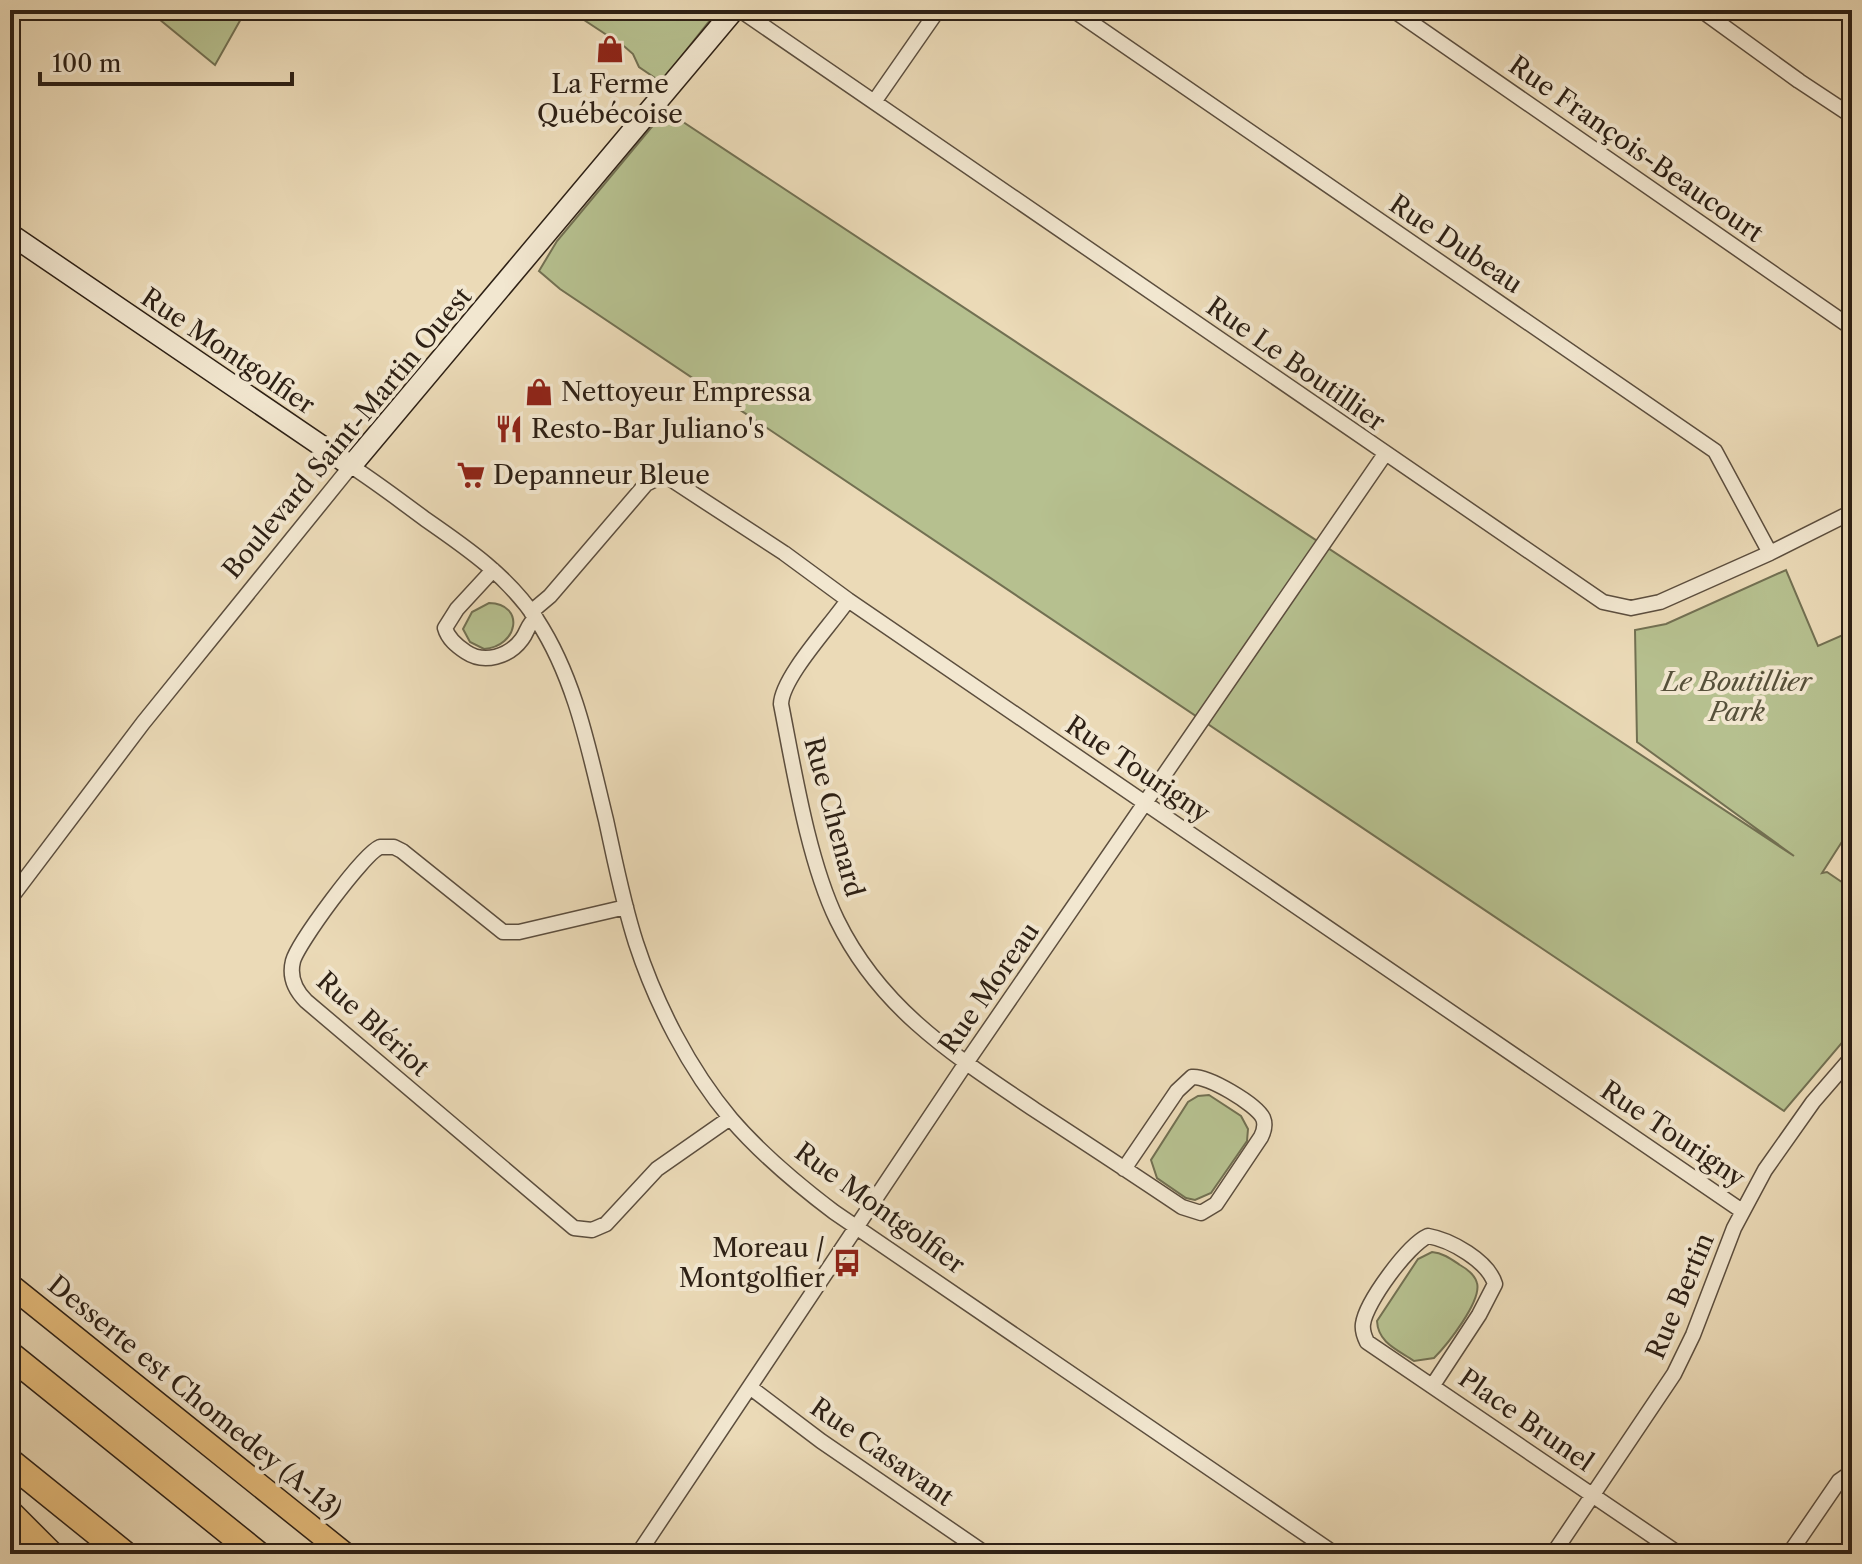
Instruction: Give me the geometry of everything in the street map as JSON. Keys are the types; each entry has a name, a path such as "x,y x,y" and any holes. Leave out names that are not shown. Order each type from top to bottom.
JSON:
{"highway":[{"path":"10,1355 257,1554"},
{"path":"10,1462 124,1554"},
{"path":"10,1514 50,1554"}],"main road":[{"name":"Boulevard Saint-Martin Ouest","path":"351,466 737,10"},
{"name":"Rue Montgolfier","path":"10,234 351,466"},
{"name":"Desserte est Chomedey (A-13)","path":"10,1285 345,1554"},
{"path":"10,1537 31,1554"}],"street":[{"name":"Rue Le Boutillier","path":"737,10 1593,597 1612,605 1631,608 1660,602 1852,512"},
{"path":"874,102 938,10"},
{"name":"Rue Dubeau","path":"1073,10 1715,451 1770,553"},
{"name":"Rue François-Beaucourt","path":"1393,10 1852,328"},
{"path":"1701,10 1852,116"},
{"name":"Rue Moreau","path":"638,1554 966,1063 1385,454"},
{"name":"Rue Montgolfier","path":"351,466 493,570 533,615 561,665 576,701 626,907 644,967 690,1058 730,1118 783,1171 856,1227 1335,1554"},
{"name":"Boulevard Saint-Martin Ouest","path":"10,899 134,734 351,466"},
{"name":"Rue Tourigny","path":"533,615 646,484 664,477 692,491 1742,1211"},
{"path":"493,570 451,616 445,628 448,636 476,658 492,659 520,643 533,615"},
{"name":"Rue Chenard","path":"848,600 792,675 781,696 814,853 837,919 871,977 920,1028 966,1063 1124,1169 1188,1210 1201,1213 1216,1204 1257,1143 1265,1127 1263,1119 1213,1081 1200,1076 1192,1077 1177,1091 1124,1169"},
{"name":"Rue Blériot","path":"626,907 519,932 503,932 402,851 394,847 380,847 360,863 302,944 292,964 293,980 306,1001 574,1228 592,1230 606,1224 657,1169 730,1118"},
{"name":"Rue Bertin","path":"1553,1554 1687,1351 1742,1211 1785,1140 1852,1057"},
{"name":"Place Brunel","path":"1433,1385 1479,1315 1495,1284 1492,1275 1477,1261 1444,1241 1428,1236 1411,1247 1368,1308 1362,1327 1367,1342 1679,1554"},
{"name":"Rue Casavant","path":"751,1388 831,1449 986,1554"},
{"path":"1789,1554 1839,1481 1852,1472"}],"green space":[{"path":"148,10 246,10 215,65"},
{"path":"582,10 718,10 661,82 639,67 633,54 625,47 578,16"},
{"name":"Le Boutillier Park","path":"668,112 1794,856 1637,742 1635,630 1666,624 1786,570 1818,646 1852,631 1852,826 1822,873 1827,872 1852,889 1852,1031 1784,1111 560,289 539,271 557,241 660,117"},
{"path":"489,603 509,610 513,626 504,641 484,649 470,642 463,629 472,612"},
{"path":"1209,1095 1241,1116 1248,1129 1247,1141 1211,1193 1195,1200 1186,1198 1157,1178 1151,1160 1188,1102 1198,1096"},
{"path":"1432,1252 1468,1270 1476,1280 1477,1291 1462,1322 1440,1352 1434,1358 1414,1361 1385,1340 1377,1321 1418,1259"}],"place":[{"name":"La Ferme Québécoise","path":"610,49"},
{"name":"Nettoyeur Empressa","path":"539,392"},
{"name":"Resto-Bar Juliano's","path":"509,429"},
{"name":"Depanneur Bleue","path":"471,475"},
{"name":"Moreau / Montgolfier","path":"847,1263"}]}
